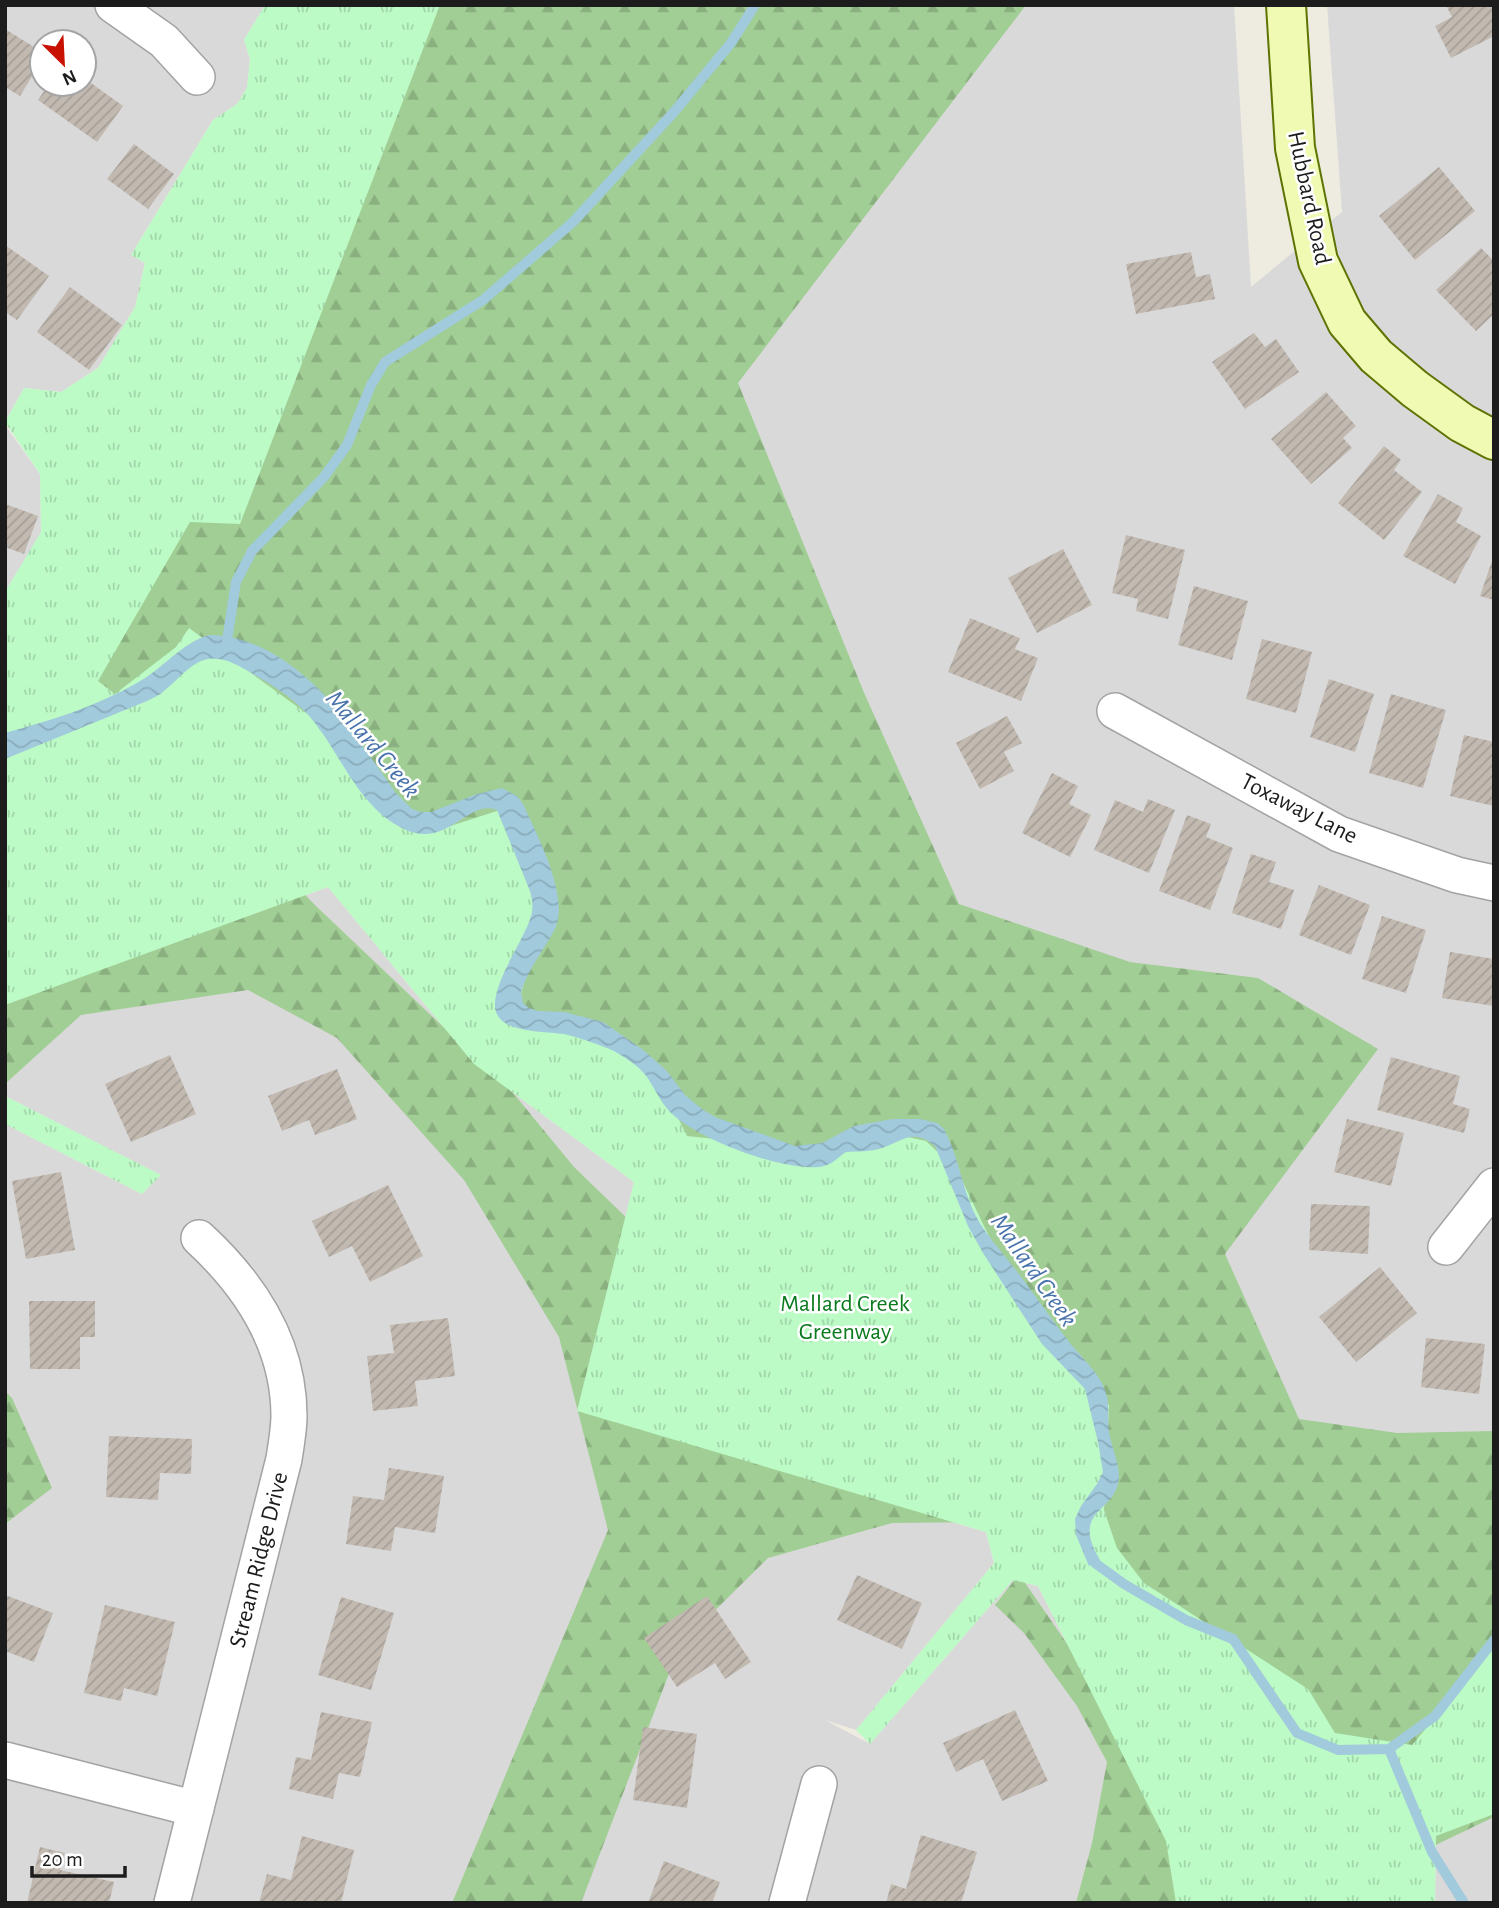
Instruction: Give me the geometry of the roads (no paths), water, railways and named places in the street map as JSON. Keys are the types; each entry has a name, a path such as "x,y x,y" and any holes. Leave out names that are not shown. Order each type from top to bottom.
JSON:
{"main road":[{"name":"Hubbard Road","path":"1286,5 1295,148 1318,261 1347,322 1376,356 1415,389 1462,423 1494,440"}],"street":[{"path":"113,5 164,41 197,77"},
{"name":"Toxaway Lane","path":"1115,711 1339,834 1457,875 1494,883"},
{"path":"1446,1247 1494,1186"},
{"name":"Stream Ridge Drive","path":"172,1903 284,1459 289,1416 278,1349 264,1318 237,1276 199,1238"},
{"path":"5,1760 196,1810"},
{"path":"787,1903 819,1784"}],"water":[{"path":"209,635 245,641 261,648 307,678 333,704 396,793 412,809 431,812 477,794 502,788 517,796 550,866 559,916 555,929 532,967 521,992 523,1003 529,1008 564,1012 603,1022 642,1049 666,1070 685,1095 702,1109 715,1117 795,1146 822,1143 854,1126 893,1119 920,1119 937,1123 944,1129 970,1204 983,1228 1103,1385 1108,1404 1109,1432 1119,1477 1111,1498 1092,1521 1092,1543 1100,1560 1089,1566 1076,1535 1075,1519 1103,1472 1085,1389 1042,1344 983,1253 968,1226 935,1146 920,1137 907,1138 879,1149 846,1152 819,1167 803,1167 763,1159 720,1143 684,1123 667,1109 644,1073 614,1051 568,1035 520,1029 503,1022 495,1006 496,994 529,923 532,904 530,891 497,810 486,808 476,811 433,833 419,834 404,829 375,809 364,796 302,708 262,679 220,659 208,659 196,664 147,701 5,759 5,733 106,699 147,677 189,644"}],"waterway":[{"path":"226,647 236,582 252,551 324,477 347,445 371,385 385,362 483,300 573,222 674,112 731,43 755,5"},
{"name":"Mallard Creek","path":"1089,1553 1095,1563 1124,1584 1186,1620 1233,1639 1297,1733 1338,1750 1389,1749 1435,1716 1494,1640"},
{"path":"1389,1749 1432,1852 1464,1903"}],"park label":[{"name":"Mallard Creek Greenway","path":"845,1318"}]}
